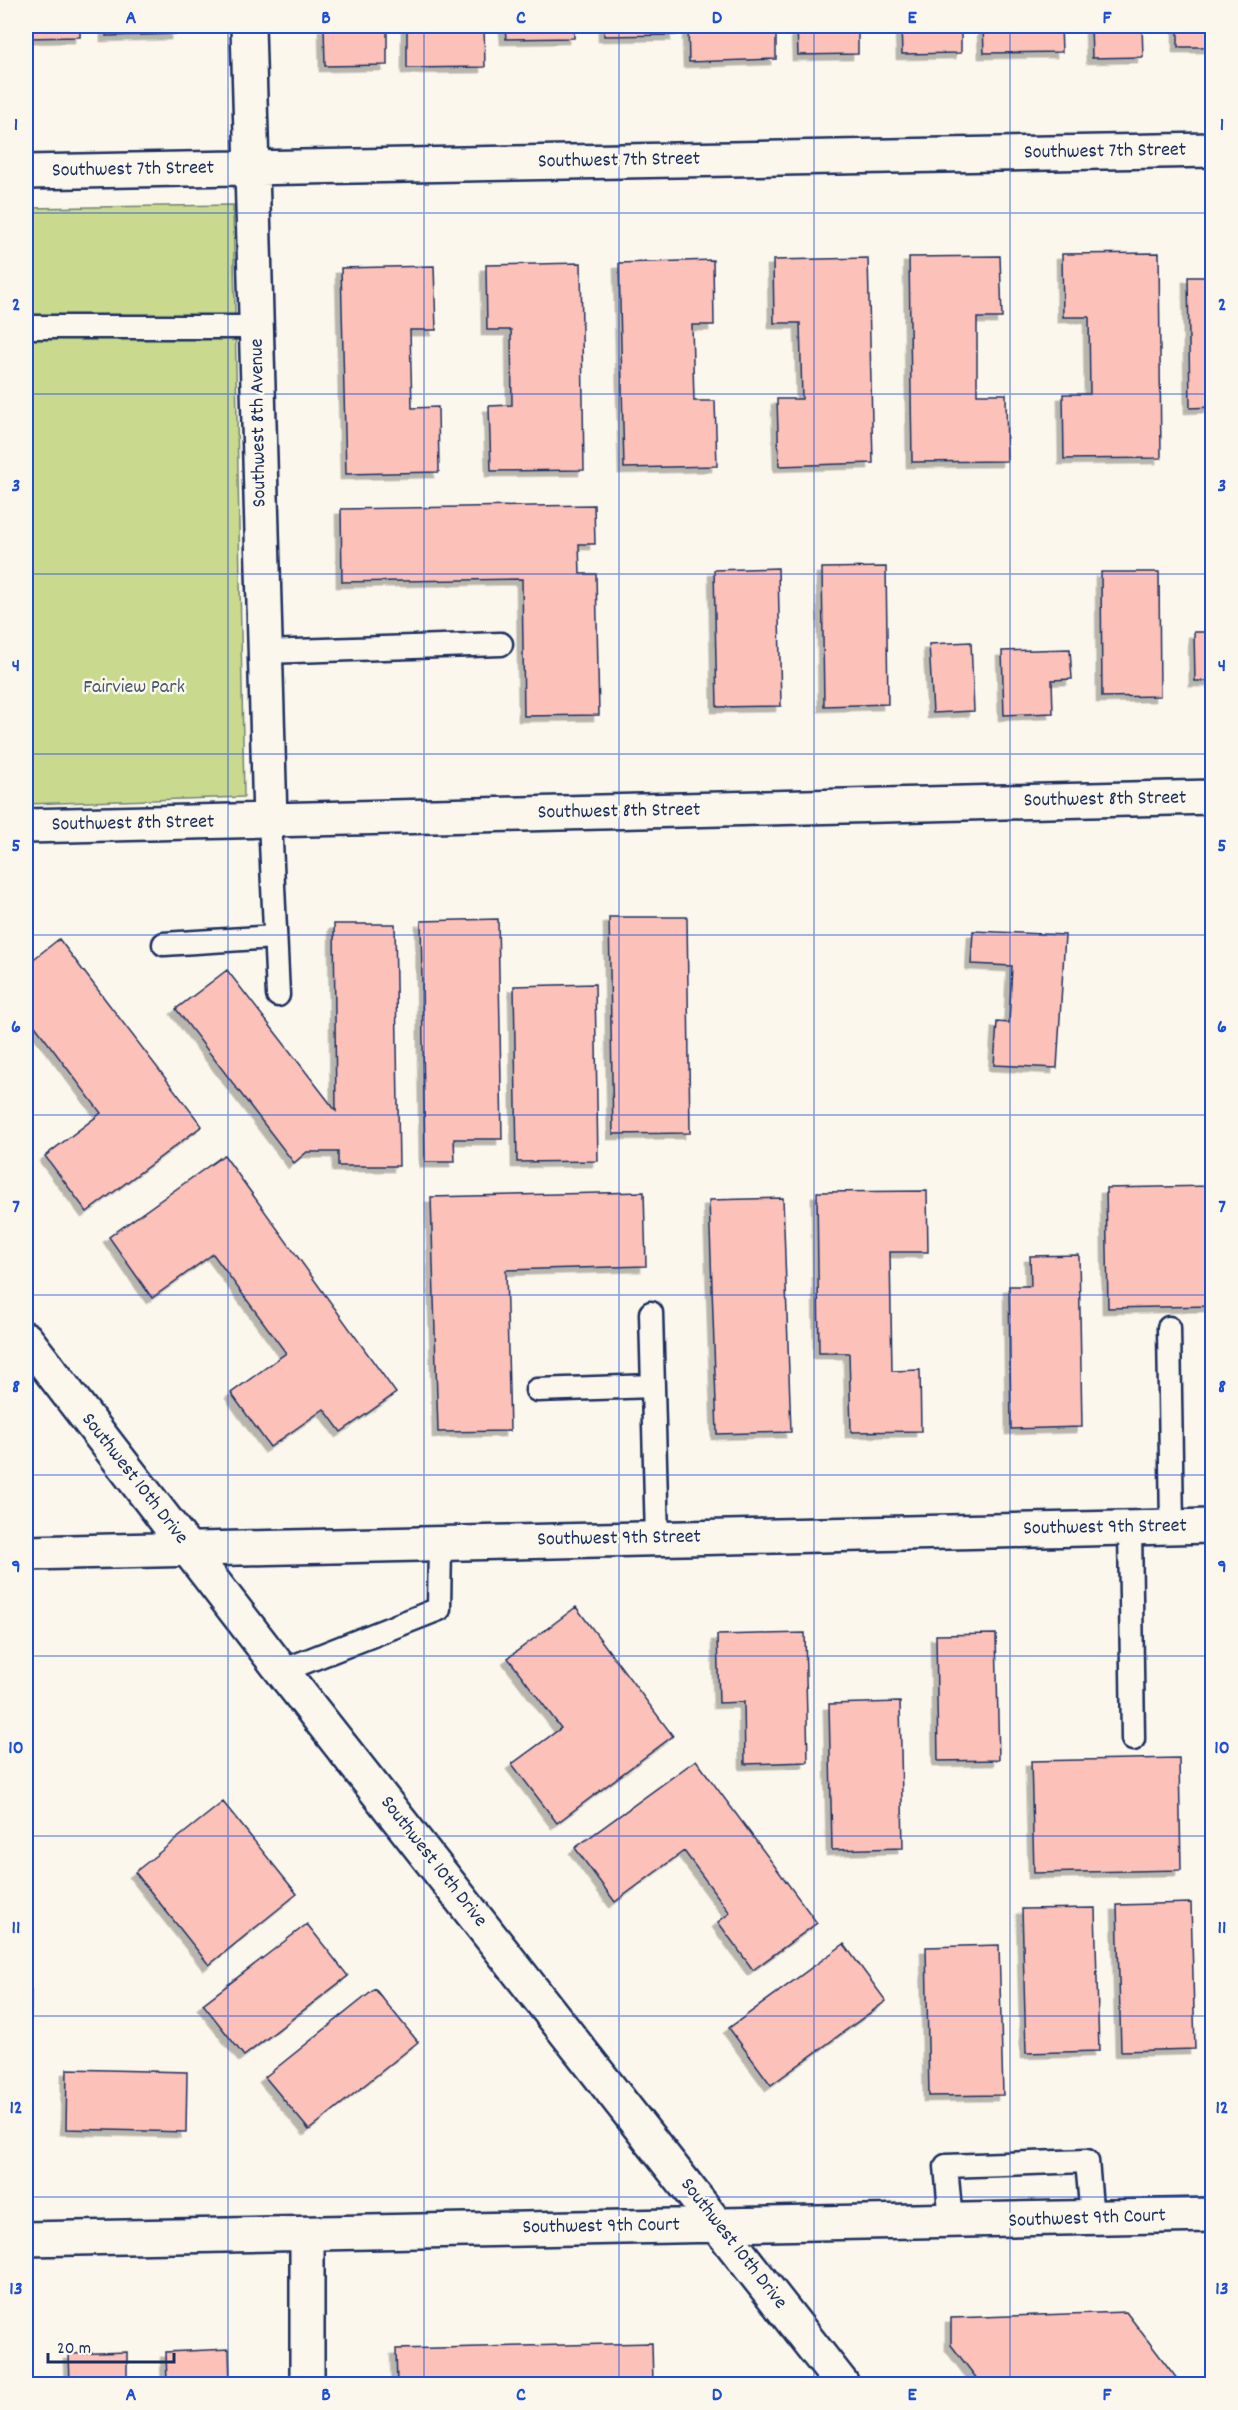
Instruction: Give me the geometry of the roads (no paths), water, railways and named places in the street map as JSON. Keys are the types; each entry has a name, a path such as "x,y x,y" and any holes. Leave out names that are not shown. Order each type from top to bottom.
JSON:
{"street":[{"name":"Southwest 8th Avenue","path":"248,26 270,820"},
{"name":"Southwest 7th Street","path":"26,172 1212,150"},
{"name":"Southwest 8th Street","path":"26,826 1212,797"},
{"name":"Southwest 10th Drive","path":"26,1339 282,1671 720,2226 842,2385"},
{"name":"Southwest 9th Street","path":"26,1553 1212,1526"},
{"name":"Southwest 9th Court","path":"26,2239 1212,2215"},
{"path":"307,2234 308,2385"}],"lane":[{"path":"26,327 257,327"},
{"path":"265,652 501,644"},
{"path":"270,820 278,995"},
{"path":"164,944 274,938"},
{"path":"651,1313 657,1538"},
{"path":"1168,1328 1172,1527"},
{"path":"537,1390 653,1386"},
{"path":"1130,1528 1133,1739"},
{"path":"282,1671 439,1609 440,1543"},
{"path":"951,2222 946,2166 1087,2161 1092,2218"}],"park label":[{"name":"Fairview Park","path":"134,688"}]}
